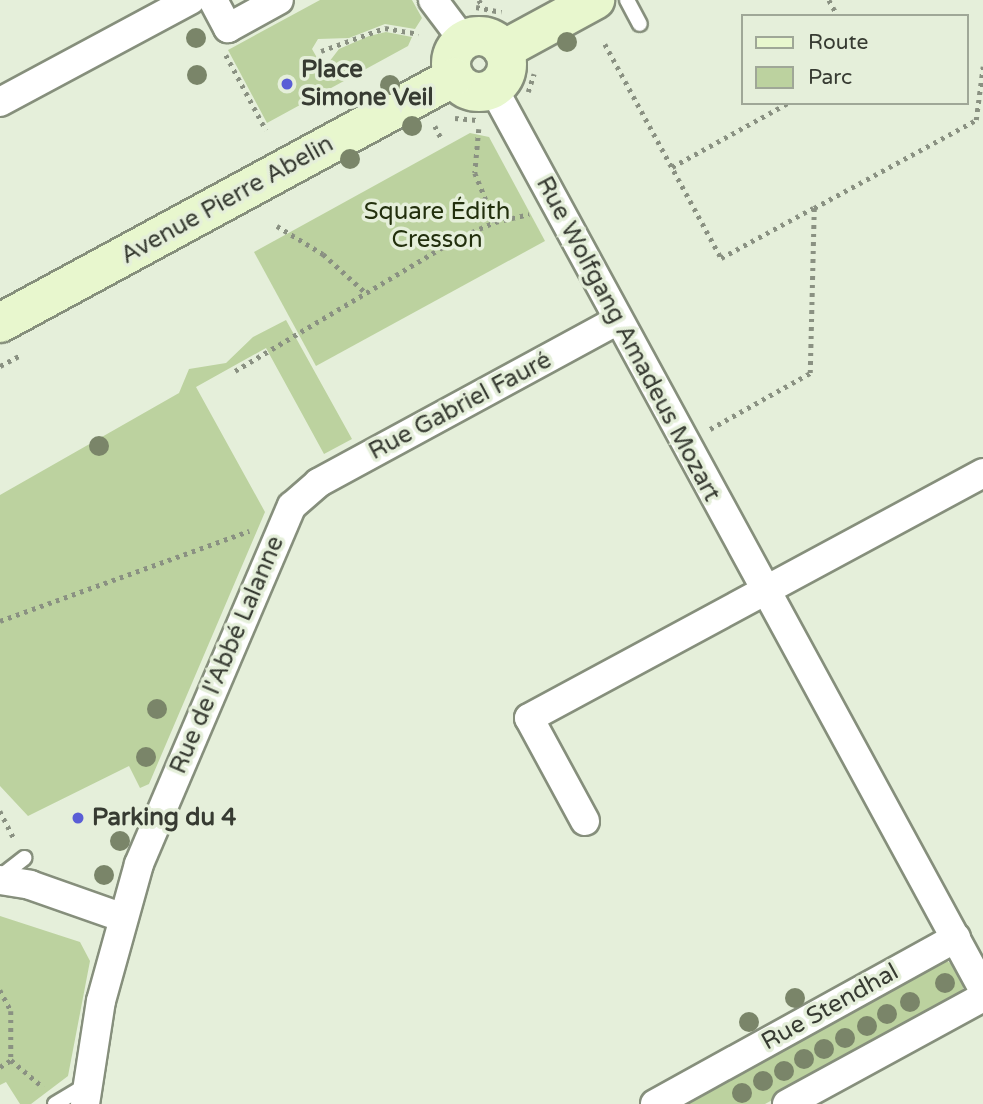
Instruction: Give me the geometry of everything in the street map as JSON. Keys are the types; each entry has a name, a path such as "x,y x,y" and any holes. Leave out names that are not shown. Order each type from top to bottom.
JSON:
{"main road":[{"path":"503,50 595,0"},
{"path":"490,37 503,50 505,75 493,88 475,92 458,59 490,37"},
{"name":"Avenue Pierre Abelin","path":"0,323 458,59"}],"street":[{"path":"0,102 190,0"},
{"path":"213,0 228,28 279,0"},
{"path":"433,0 458,59"},
{"name":"Rue Wolfgang Amadeus Mozart","path":"493,88 956,938"},
{"name":"Rue Gabriel Fauré","path":"302,493 618,320"},
{"path":"586,821 529,718 983,473"},
{"name":"Rue de l'Abbé Lalanne","path":"86,1095 121,917 157,818 283,523 302,493"},
{"path":"0,878 30,885 121,917"},
{"path":"956,938 983,989"},
{"name":"Rue Stendhal","path":"654,1104 956,938"},
{"path":"788,1104 983,997"}],"lane":[{"path":"627,0 640,24"},
{"path":"0,878 24,858"},
{"path":"52,1098 86,1095"}],"path":[{"path":"480,0 483,7"},
{"path":"228,28 222,48 266,130"},
{"path":"321,51 385,28 418,34"},
{"path":"605,44 721,258 976,120 983,66"},
{"path":"672,167 784,105"},
{"path":"479,129 475,173 495,222"},
{"path":"235,371 299,336 363,291 495,222 558,208"},
{"path":"684,443 810,373 814,208"},
{"path":"277,226 323,254 363,291"},
{"path":"0,621 251,531 283,523"},
{"path":"0,811 24,858"},
{"path":"0,990 12,1011 11,1060 52,1098"},
{"path":"0,1067 11,1060"}],"green space":[{"name":"Place Simone Veil","path":"320,0 412,0 422,18 415,29 385,24 349,38 318,39 312,49 320,63 329,62 339,49 369,36 386,32 412,37 408,46 267,123 228,50"},
{"name":"Square Édith Cresson","path":"470,133 489,137 545,241 316,366 254,252"},
{"path":"286,320 352,439 324,454 266,348 196,387 265,512 149,784 140,788 129,766 28,816 0,786 0,495 179,393 189,369 226,363 253,337"},
{"path":"0,916 80,942 90,961 68,1076 31,1104 20,1104 6,1082 0,1085"},
{"path":"945,960 955,966 965,984 959,998 765,1104 678,1104"}],"place":[{"name":"Place Simone Veil","path":"287,84"},
{"name":"Parking du 4","path":"78,818"}]}
